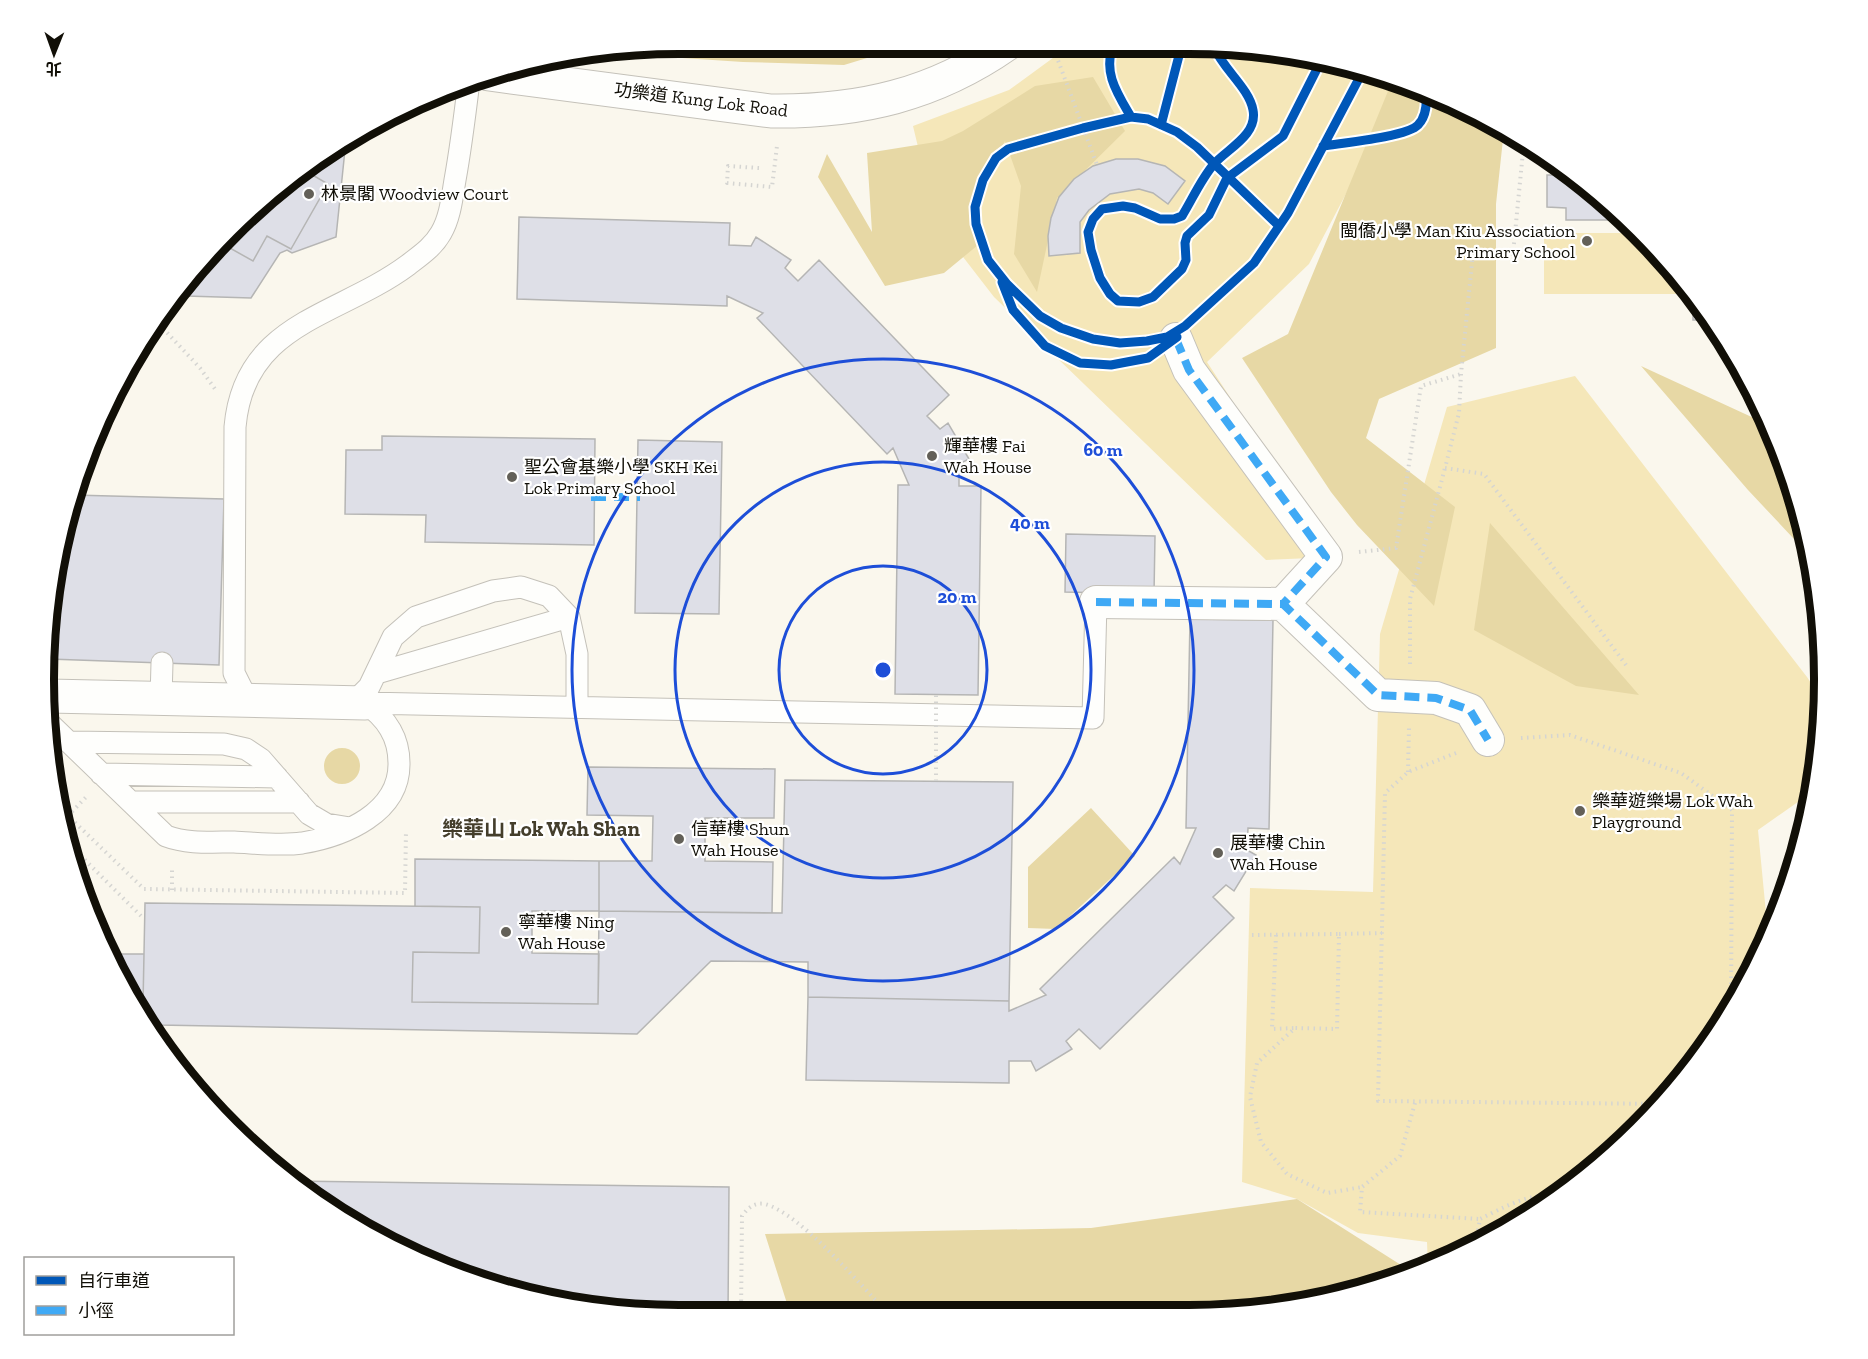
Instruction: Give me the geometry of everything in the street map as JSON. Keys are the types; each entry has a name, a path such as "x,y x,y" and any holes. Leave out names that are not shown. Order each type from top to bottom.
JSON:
{"street":[{"name":"功樂道 Kung Lok Road","path":"511,77 771,111 804,111 859,105 902,96 963,71 990,54"},
{"path":"1176,339 1189,370 1326,556 1283,603"},
{"path":"1096,602 1283,603 1378,695 1436,698 1470,710 1488,740"},
{"path":"54,696 359,703"}],"lane":[{"path":"248,701 234,673 235,427 237,405 246,378 267,350 289,332 390,279 429,249 442,232 450,210 462,145 468,91"},
{"path":"359,703 377,673 393,637 416,616 493,591 521,587 549,596 569,617 577,654 577,707"},
{"path":"359,703 1093,718 1096,602"},
{"path":"377,673 569,617"},
{"path":"161,699 162,663"},
{"path":"56,730 69,742 97,783 131,802 166,836 186,841 300,843 330,837 365,821 381,808 393,791 399,771 399,751 393,732 381,715 359,703"},
{"path":"69,742 224,744 246,749 261,759 309,814 326,824 350,828"},
{"path":"97,783 277,777"},
{"path":"131,802 299,802"}],"path":[{"path":"1055,54 1087,127 1097,165"},
{"path":"1073,130 1087,127"},
{"path":"759,168 728,166 727,183 771,187 777,143"},
{"path":"1410,599 1459,413 1473,252 1513,254 1523,151"},
{"path":"162,328 200,368 219,395 235,427"},
{"path":"1396,548 1421,386 1461,374"},
{"path":"1445,468 1484,474 1626,665"},
{"path":"936,695 936,781"},
{"path":"1648,1104 1378,1101 1385,793 1408,772 1488,740 1569,735 1681,772 1732,810 1731,990"},
{"path":"69,815 97,783"},
{"path":"70,818 144,889 405,893 406,830"},
{"path":"79,854 144,919"},
{"path":"172,865 172,890"},
{"path":"1252,935 1382,933"},
{"path":"1276,935 1272,1029 1337,1029 1339,934"},
{"path":"1295,1028 1257,1063 1250,1097 1261,1142 1287,1174 1327,1193 1362,1187 1400,1156 1416,1103"},
{"path":"1362,1187 1360,1212 1480,1219 1502,1208 1544,1195"},
{"path":"741,1305 742,1216 747,1208 755,1204 765,1204 798,1222 880,1305"},
{"path":"1477,1233 1480,1219"}],"shaded area":[{"path":"880,54 844,65 743,62 638,55"},
{"path":"1058,54 1188,54 1270,59 1350,75 1390,87 1368,152 1309,264 1207,362 1327,546 1311,558 1266,560 994,297 936,222 913,126 1009,90"},
{"path":"1093,77 1125,131 1057,198 1037,292 1014,254 1021,186 1005,141 975,197 978,245 944,273 885,286 818,177 827,154 872,232 867,153 942,141 963,131 1035,86"},
{"path":"1390,87 1465,119 1503,139 1496,204 1496,348 1379,399 1366,438 1455,507 1434,606 1357,525 1331,492 1242,358 1288,334"},
{"path":"1544,233 1627,233 1676,288 1676,294 1544,294"},
{"path":"1641,366 1756,419 1781,478 1799,544 1748,490"},
{"name":"樂華遊樂場 Lok Wah Playground","path":"1575,376 1814,687 1809,761 1803,799 1758,830 1766,918 1749,956 1709,1027 1659,1092 1601,1150 1536,1200 1465,1240 1428,1257 1427,1242 1358,1233 1297,1199 1242,1182 1250,888 1373,892 1380,634 1447,407"},
{"path":"1490,523 1639,695 1576,686 1474,630"},
{"path":"342,748 355,753 360,766 355,779 342,784 329,779 324,766 329,753"},
{"path":"1091,808 1135,856 1056,929 1028,928 1028,867"},
{"path":"1297,1199 1404,1267 1350,1284 1311,1293 1229,1304 787,1305 765,1234 1091,1228"}],"building":[{"name":"林景閣 Woodview Court","path":"345,151 336,237 292,253 287,250 280,253 251,298 186,296 209,267 267,209 299,183"},
{"path":"1116,159 1138,159 1165,166 1185,181 1168,204 1153,193 1139,189 1110,194 1089,210 1080,222 1080,253 1049,256 1048,236 1051,218 1059,197 1074,179 1093,166"},
{"path":"311,174 328,184 291,249 267,236 253,261 228,247 267,209"},
{"path":"1547,175 1558,175 1613,220 1566,220 1566,208 1547,207"},
{"name":"輝華樓 Fai Wah House","path":"519,217 730,223 729,245 751,246 756,237 791,260 785,268 798,281 819,260 949,395 927,416 940,429 948,423 969,459 959,464 959,486 981,486 978,695 895,694 898,485 909,485 893,448 887,454 757,318 763,313 727,296 727,306 517,299"},
{"path":"1693,310 1700,320 1693,320"},
{"path":"382,436 595,439 594,545 425,542 426,515 345,514 346,450 382,450"},
{"path":"638,440 722,442 719,614 635,613"},
{"path":"82,495 224,499 219,665 55,659 59,598 66,557"},
{"path":"1066,534 1155,536 1154,594 1065,592"},
{"name":"展華樓 Chin Wah House","path":"1190,619 1273,620 1269,829 1248,828 1247,850 1256,855 1234,891 1226,885 1213,897 1234,918 1100,1049 1079,1029 1066,1041 1072,1049 1036,1071 1031,1061 1009,1061 1009,1083 806,1080 808,997 1009,1001 1009,1011 1046,995 1040,989 1174,857 1180,864 1196,828 1186,828"},
{"name":"信華樓 Shun Wah House","path":"588,767 775,769 774,818 705,818 705,861 773,862 772,913 599,911 599,861 652,861 653,816 587,815"},
{"path":"785,780 1013,782 1009,1001 808,997 808,962 711,961 637,1034 158,1025 143,1000 145,903 480,907 479,953 413,952 412,1002 598,1004 599,911 782,913"},
{"name":"寧華樓 Ning Wah House","path":"415,859 599,861 599,911 532,911 532,953 599,954 598,1004 412,1002 413,952 479,953 480,907 415,906"},
{"path":"118,954 144,954 143,1000"},
{"path":"306,1181 729,1187 728,1305 680,1305 598,1300 518,1284 478,1272 403,1240 367,1221"}],"marked path":[{"path":"1176,339 1189,370 1326,557 1283,604"},
{"path":"591,497 640,497"},
{"path":"1096,602 1283,604 1378,695 1436,698 1470,710 1488,740"}],"cycle path":[{"path":"1111,54 1110,73 1116,90 1131,117"},
{"path":"1161,125 1179,54"},
{"path":"1218,55 1251,102 1253,110 1251,127 1240,141 1209,170 1182,216 1174,219 1160,219 1135,208 1123,206 1102,209 1093,219 1088,232 1091,250 1100,278 1110,294 1118,301 1139,302 1153,297 1182,269 1186,260 1187,236 1209,215 1227,178 1283,136 1318,68"},
{"path":"1279,226 1197,147 1177,132 1148,119 1131,117 1008,149 996,158 983,180 975,207 976,224 988,260 1007,284 1040,316 1061,328 1093,339 1120,343 1167,337 1185,326 1254,263 1288,213 1359,78"},
{"path":"1323,146 1388,136 1412,129 1423,117 1426,101"},
{"path":"1002,282 1013,310 1045,346 1080,363 1111,365 1148,358 1177,337"}],"place":[{"name":"林景閣 Woodview Court","path":"309,194"},
{"name":"閩僑小學 Man Kiu Association Primary School","path":"1587,241"},
{"name":"輝華樓 Fai Wah House","path":"932,456"},
{"name":"聖公會基樂小學 SKH Kei Lok Primary School","path":"512,477"},
{"name":"樂華遊樂場 Lok Wah Playground","path":"1580,811"},
{"name":"信華樓 Shun Wah House","path":"679,839"},
{"name":"展華樓 Chin Wah House","path":"1218,853"},
{"name":"寧華樓 Ning Wah House","path":"506,932"}],"district":[{"name":"樂華山 Lok Wah Shan","path":"541,829"}]}
